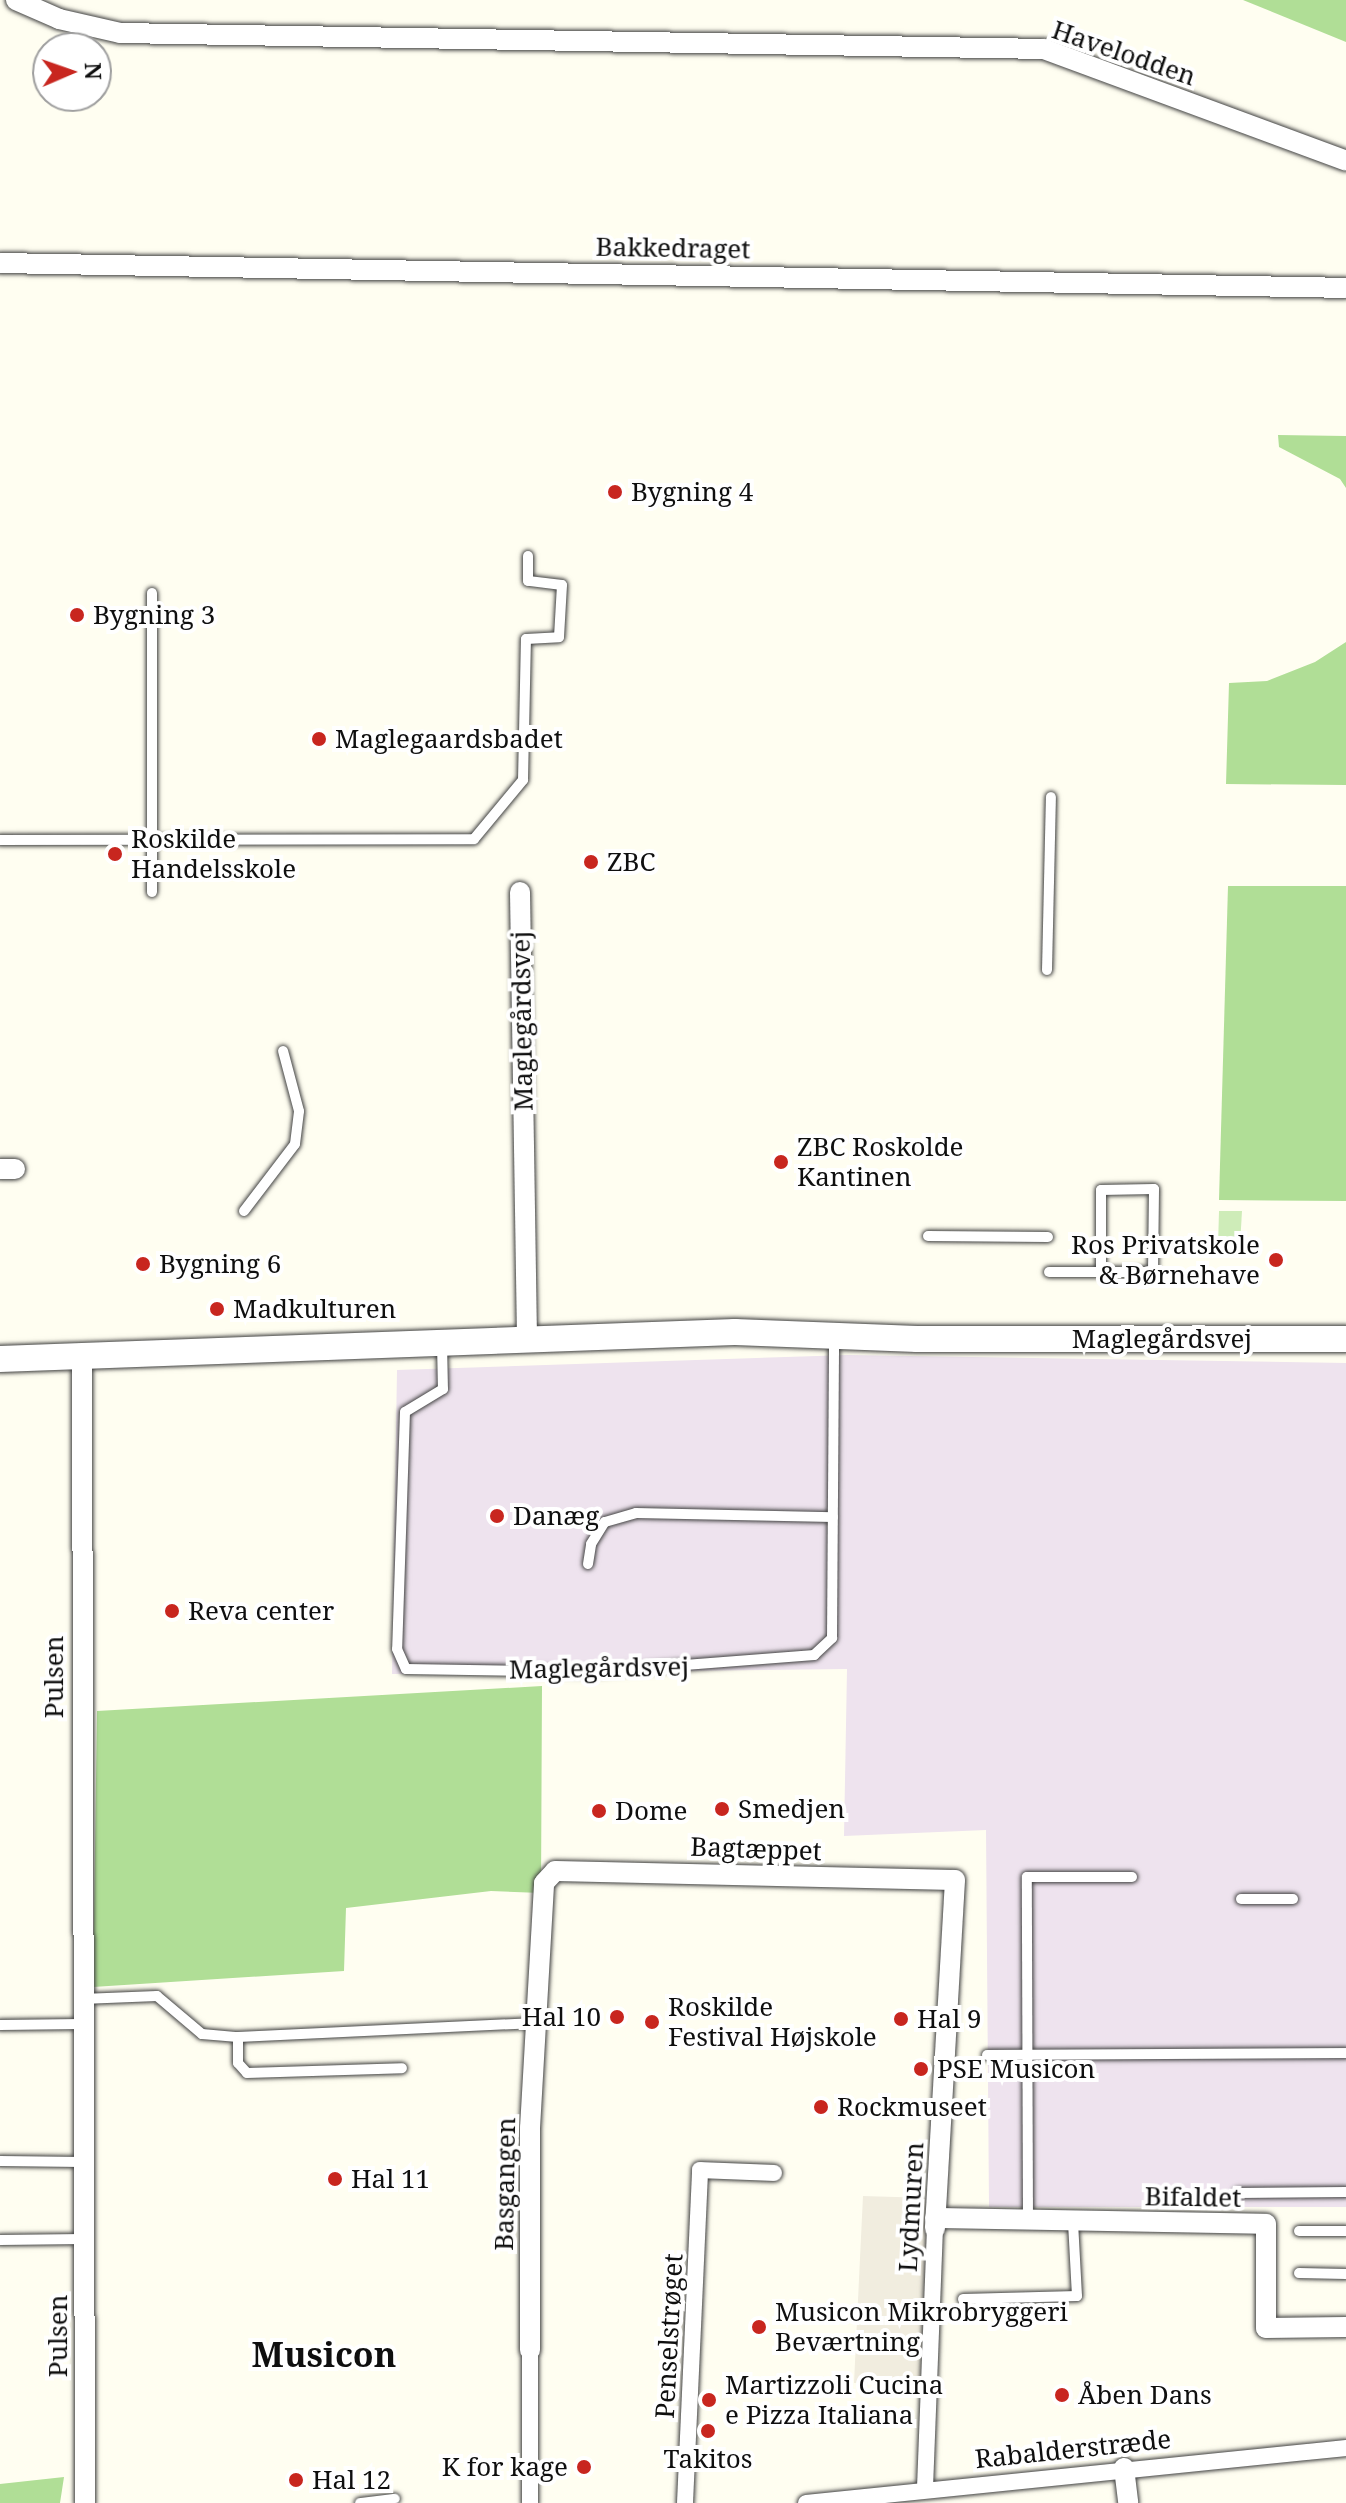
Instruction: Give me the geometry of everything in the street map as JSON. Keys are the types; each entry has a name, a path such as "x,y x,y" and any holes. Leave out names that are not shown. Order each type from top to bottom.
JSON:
{"street":[{"name":"Havelodden","path":"16,0 59,19 120,33 1044,49 1346,161"},
{"name":"Bakkedraget","path":"0,263 1346,288"},
{"name":"Maglegårdsvej","path":"520,892 527,1341"},
{"name":"Maglegårdsvej","path":"0,1359 442,1341 527,1341 557,1336 834,1334 917,1339 1346,1339"},
{"name":"Pulsen","path":"82,1356 81,2024 85,2503"},
{"name":"Bagtæppet","path":"555,1871 955,1880"},
{"name":"Basgangen","path":"530,2503 530,2128 544,1883 555,1871"},
{"name":"Lydmuren","path":"933,2493 935,2223 955,1880"},
{"name":"Penselstrøget","path":"685,2503 700,2170 774,2173"},
{"name":"Bifaldet","path":"935,2223 1028,2220 1266,2224 1266,2328 1346,2327"},
{"name":"Rabalderstræde","path":"806,2503 933,2493 1124,2468 1346,2448"},
{"path":"1124,2468 1128,2503"}],"lane":[{"path":"0,840 474,839 523,780 526,639 559,637 562,585 528,581 528,556"},
{"path":"152,593 152,892"},
{"path":"1047,970 1051,797"},
{"path":"244,1211 295,1144 299,1111 283,1051"},
{"path":"1049,1272 1101,1272 1153,1272 1154,1189 1101,1190 1101,1272"},
{"path":"928,1236 1048,1237"},
{"name":"Maglegårdsvej","path":"442,1341 443,1389 405,1412 397,1649 406,1669 594,1672 814,1655 832,1638 834,1334"},
{"path":"588,1564 591,1544 605,1522 636,1513 833,1517"},
{"path":"1028,2220 1027,1877 1132,1877"},
{"path":"1241,1899 1293,1899"},
{"path":"81,1999 157,1996 202,2034 238,2037 537,2023"},
{"path":"0,2025 81,2024"},
{"path":"238,2037 238,2063 247,2073 402,2068"},
{"path":"987,2055 1346,2053"},
{"path":"0,2161 82,2162"},
{"path":"1238,2193 1346,2192"},
{"path":"963,2299 1077,2296 1073,2221"},
{"path":"1299,2231 1346,2231"},
{"path":"0,2240 83,2239"},
{"path":"1299,2273 1346,2274"},
{"path":"360,2503 395,2499"}],"shaded area":[{"path":"848,1355 1346,1363 1346,2207 989,2207 986,1830 844,1836 847,1669 392,1674 397,1370"},
{"path":"863,2196 929,2198 920,2385 854,2383"}],"green space":[{"path":"1243,0 1346,0 1346,42"},
{"path":"1278,435 1346,436 1346,488 1340,479 1279,447"},
{"path":"1346,642 1346,785 1226,784 1229,683 1267,681 1315,662"},
{"path":"1228,886 1346,886 1346,1201 1219,1200"},
{"path":"1219,1211 1242,1211 1240,1245 1218,1247"},
{"path":"542,1686 541,1893 491,1891 346,1908 344,1971 93,1987 97,1711"},
{"path":"64,2477 60,2503 0,2503 0,2484"}],"place":[{"name":"Bygning 4","path":"615,492"},
{"name":"Bygning 3","path":"77,615"},
{"name":"Maglegaardsbadet","path":"319,739"},
{"name":"Roskilde Handelsskole","path":"115,854"},
{"name":"ZBC","path":"591,862"},
{"name":"ZBC Roskolde Kantinen","path":"781,1162"},
{"name":"Ros Privatskole & Børnehave","path":"1276,1260"},
{"name":"Bygning 6","path":"143,1264"},
{"name":"Madkulturen","path":"217,1309"},
{"name":"Danæg","path":"497,1516"},
{"name":"Reva center","path":"172,1611"},
{"name":"Smedjen","path":"722,1809"},
{"name":"Dome","path":"599,1811"},
{"name":"Hal 10","path":"617,2017"},
{"name":"Hal 9","path":"901,2019"},
{"name":"Roskilde Festival Højskole","path":"652,2022"},
{"name":"PSE Musicon","path":"921,2069"},
{"name":"Rockmuseet","path":"821,2107"},
{"name":"Hal 11","path":"335,2179"},
{"name":"Musicon Mikrobryggeri Beværtning","path":"759,2327"},
{"name":"Åben Dans","path":"1062,2395"},
{"name":"Martizzoli Cucina e Pizza Italiana","path":"709,2400"},
{"name":"Takitos","path":"708,2431"},
{"name":"K for kage","path":"584,2467"},
{"name":"Hal 12","path":"296,2480"}],"district":[{"name":"Musicon","path":"324,2355"}]}
